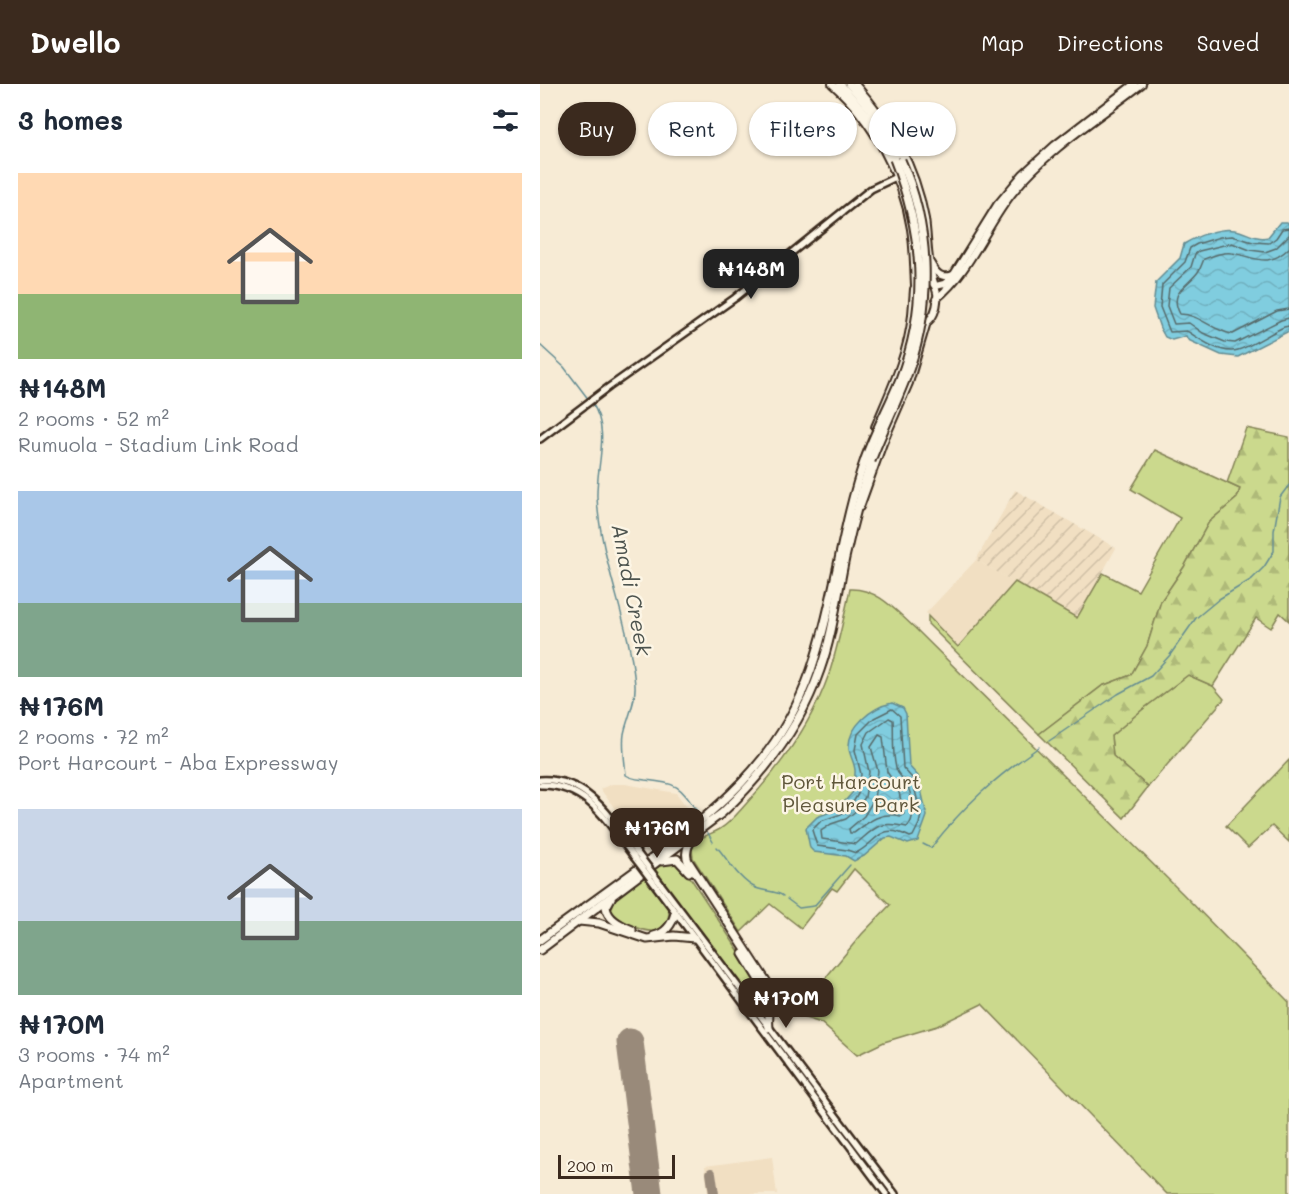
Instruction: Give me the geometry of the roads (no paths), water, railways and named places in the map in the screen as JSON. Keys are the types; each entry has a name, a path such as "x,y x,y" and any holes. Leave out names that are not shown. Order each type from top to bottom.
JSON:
{"highway":[{"path":"840,84 874,123 895,161"},
{"path":"540,940 705,818 733,793 756,768 781,730 808,679 823,630 847,523 868,460 906,361 918,308 920,276 916,229 906,190 877,117 849,84"},
{"path":"849,84 869,103"},
{"path":"540,950 735,801 759,774 783,741 806,703 826,651 868,460"},
{"path":"696,833 687,847 686,857 770,987 769,1028"},
{"path":"656,862 673,858 688,869 765,988 765,999 754,1008"},
{"path":"612,896 606,907 610,917 629,929 647,935 664,933 675,913"},
{"path":"579,921 599,923 646,939 694,938"}],"main road":[{"path":"832,84 854,107 895,161 896,177 911,228 915,285 907,345 860,464 847,510 847,523"},
{"path":"855,84 871,102"},
{"path":"915,285 924,279 935,284 948,282 1002,198 1023,174 1055,145 1134,84"},
{"path":"936,299 957,279 1001,208 1024,180 1042,162 1142,84"},
{"path":"856,516 883,443 912,375 927,322 934,314 935,284 922,205 906,156"},
{"path":"540,439 735,298 865,194 881,183 896,177"},
{"path":"930,258 937,273 946,277 954,275"},
{"path":"912,315 920,322 927,322"},
{"path":"540,780 566,782 587,793 606,812 636,855 895,1194"},
{"path":"540,785 566,788 584,797 636,855"},
{"path":"655,880 675,913 886,1194"}],"water":[{"path":"1280,222 1289,224 1289,331 1238,357 1221,355 1188,340 1186,336 1172,340 1165,337 1153,308 1156,282 1180,258 1184,244 1202,235 1229,229 1259,237 1268,237"},
{"path":"892,703 903,708 906,714 909,766 918,776 927,816 918,841 908,844 891,837 885,838 864,856 854,861 846,856 814,852 810,848 806,828 817,817 838,809 853,792 855,770 849,749 852,733 862,719 884,705"}],"waterway":[{"name":"Amadi Creek","path":"540,345 564,367 589,400"},
{"name":"Amadi Creek","path":"592,403 598,414 602,437 597,485 599,521 627,638 635,685 634,698 623,739 626,775 635,779 672,785 682,791 698,813"},
{"name":"Amadi Creek","path":"1049,741 1118,694 1151,676 1170,655 1196,618 1219,599 1252,579 1264,567 1274,551 1274,531 1280,497 1289,485"},
{"name":"Amadi Creek","path":"923,844 931,848 981,793 1039,747"},
{"name":"Amadi Creek","path":"708,833 713,842"},
{"name":"Amadi Creek","path":"717,847 750,885 783,896"},
{"name":"Amadi Creek","path":"787,899 799,908 814,906 850,865"}],"park label":[{"name":"Port Harcourt Pleasure Park","path":"851,794"}]}
